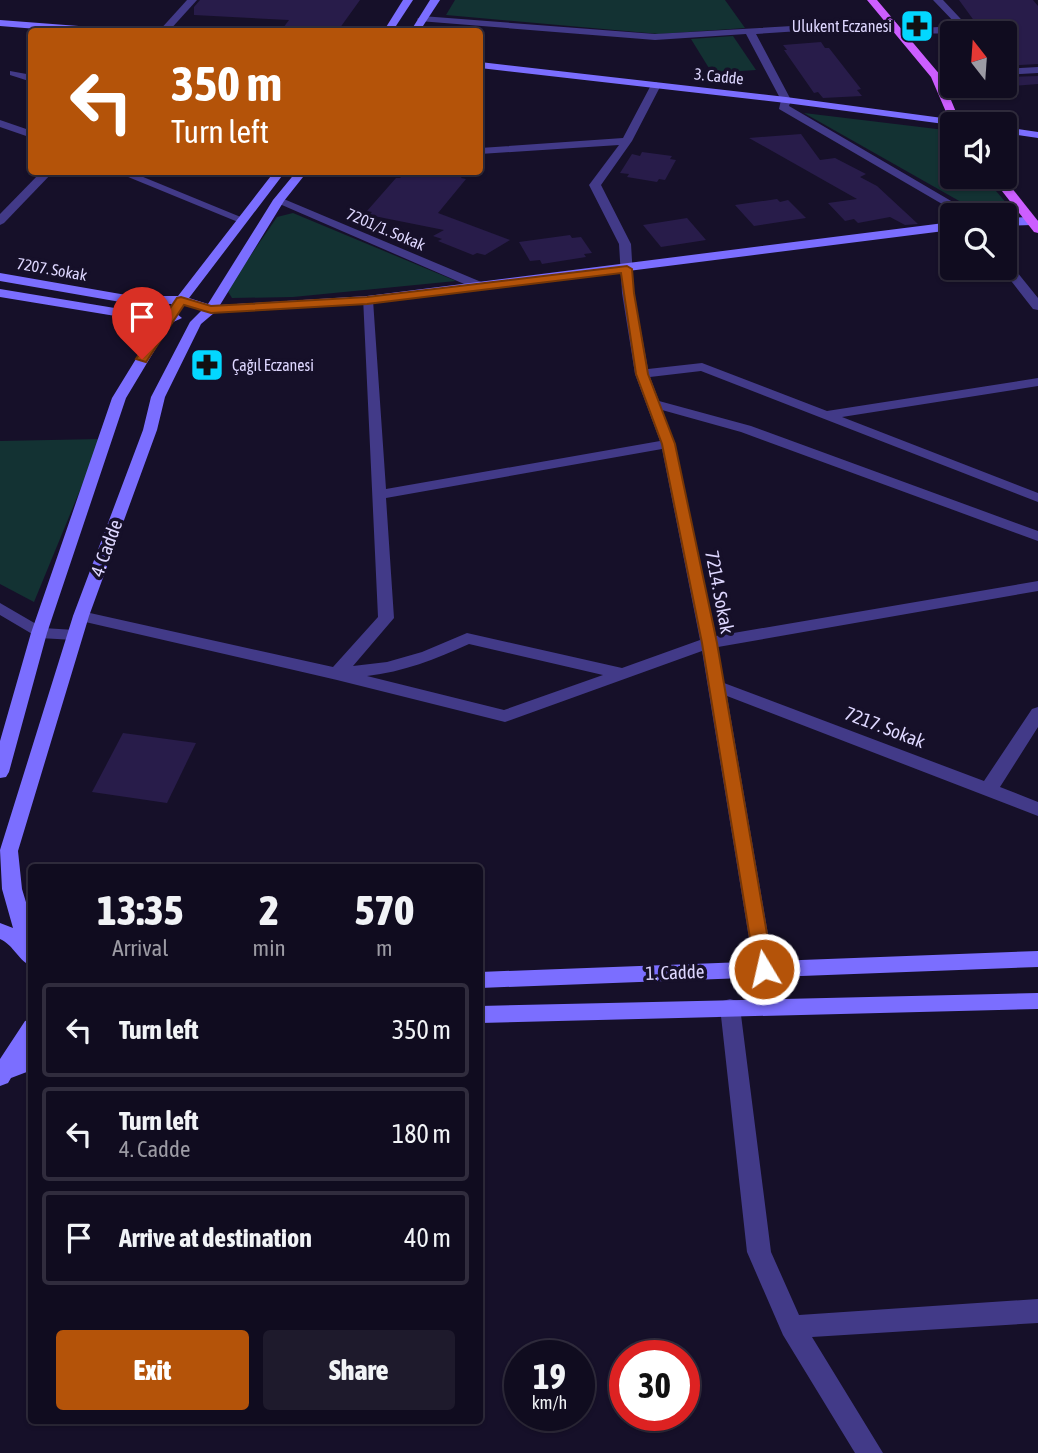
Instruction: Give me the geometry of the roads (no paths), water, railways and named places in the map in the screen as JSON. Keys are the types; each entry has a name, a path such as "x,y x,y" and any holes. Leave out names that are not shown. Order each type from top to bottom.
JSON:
{"main road":[{"path":"872,0 936,76 952,112"},
{"path":"1006,189 1035,225"}],"street":[{"path":"166,28 192,0"},
{"path":"390,28 408,0"},
{"path":"416,28 435,0"},
{"path":"938,0 958,21"},
{"path":"422,19 655,37 892,22"},
{"path":"0,23 66,28"},
{"path":"900,32 940,31"},
{"path":"0,32 28,34"},
{"path":"750,32 785,104 949,203"},
{"name":"3. Cadde","path":"483,65 940,125"},
{"path":"1017,71 1038,70"},
{"path":"14,73 28,78"},
{"name":"3. Cadde","path":"483,74 654,89"},
{"path":"936,76 940,76"},
{"path":"483,151 627,141 654,89"},
{"path":"0,123 28,134"},
{"path":"1017,132 1038,135"},
{"name":"7214. Sokak","path":"627,141 595,185 625,244 628,293 642,374 668,444 709,643 764,969"},
{"path":"0,221 44,175"},
{"path":"130,175 242,220"},
{"name":"4. Cadde","path":"0,772 39,633 119,398 166,320 277,175"},
{"name":"4. Cadde","path":"28,947 12,889 9,851 81,616 150,430 158,397 196,322 211,309 279,201 299,175"},
{"name":"7201/1. Sokak","path":"279,201 482,287"},
{"path":"1017,223 1035,225"},
{"path":"211,309 367,300 940,228"},
{"name":"7207. Sokak","path":"0,277 132,300 181,300 211,309"},
{"path":"1017,280 1038,306"},
{"name":"7207. Sokak","path":"1,294 166,320 211,309"},
{"path":"337,674 386,618 367,300"},
{"path":"642,374 702,367 1038,498"},
{"path":"824,415 1038,382"},
{"path":"653,404 746,429 1038,536"},
{"path":"379,495 668,444"},
{"path":"81,616 337,674 505,716 709,643 1038,586"},
{"path":"0,608 39,633 75,635"},
{"path":"337,674 387,668 428,656 467,638 624,674"},
{"name":"7217. Sokak","path":"716,687 1038,809"},
{"path":"989,789 1038,713"},
{"path":"0,931 13,936 28,952"},
{"name":"1. Cadde","path":"483,980 1038,959"},
{"name":"1. Cadde","path":"483,1015 1038,1001"},
{"path":"730,1007 759,1252 792,1327 870,1453"},
{"path":"1,1074 28,1033"},
{"path":"1,1074 28,1063"},
{"path":"792,1327 1038,1311"}],"place":[{"name":"Ulukent Eczanesi","path":"917,26"},
{"name":"Çağıl Eczanesi","path":"207,365"}]}
